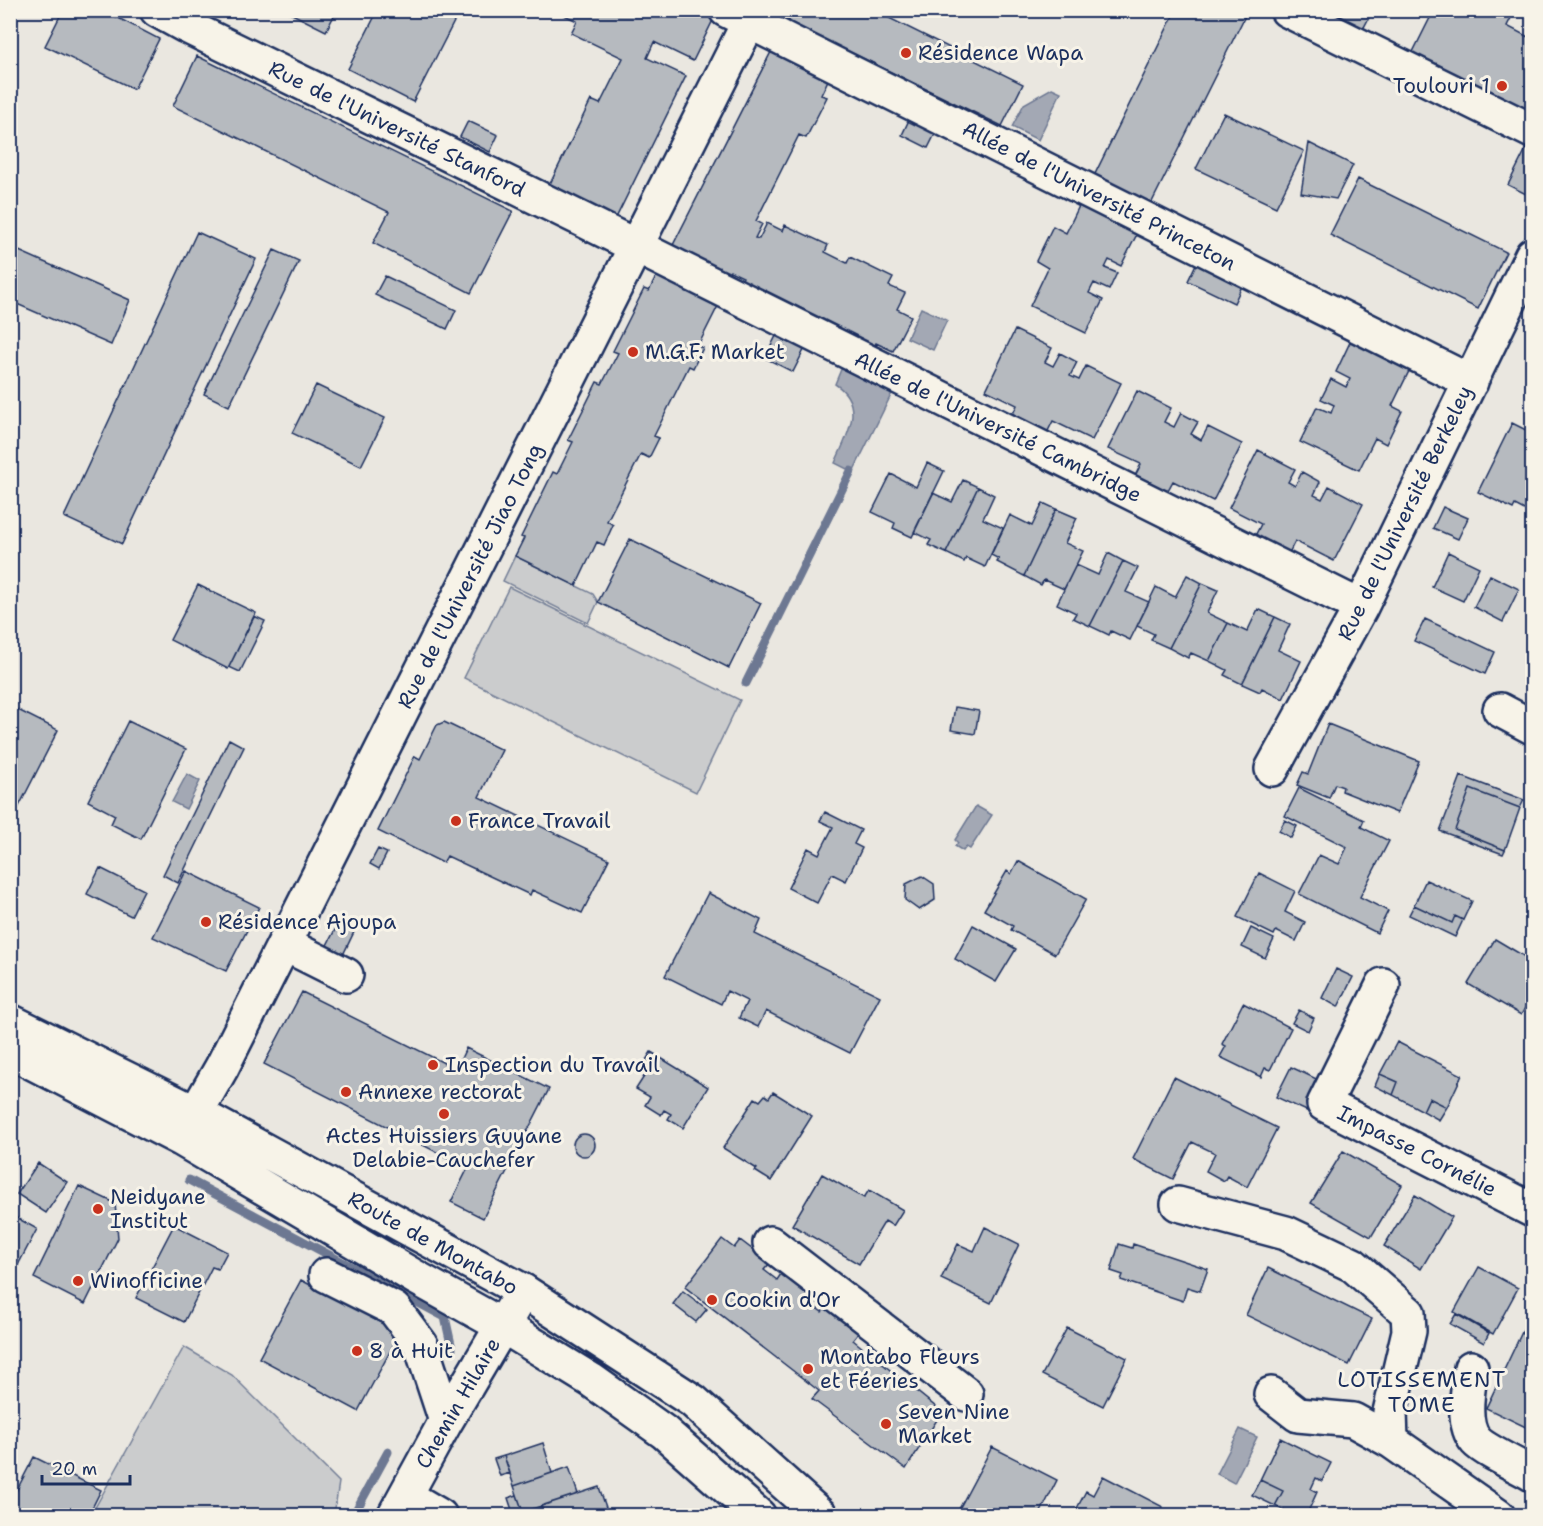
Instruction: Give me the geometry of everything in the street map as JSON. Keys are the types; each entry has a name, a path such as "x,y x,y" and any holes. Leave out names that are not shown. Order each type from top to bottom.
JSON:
{"street":[{"name":"Rue de l'Université Stanford","path":"158,10 186,26 636,247"},
{"path":"1287,10 1533,131"},
{"name":"Rue de l'Université Jiao Tong","path":"188,1126 222,1066 636,247 744,14"},
{"name":"Allée de l'Université Princeton","path":"744,14 1471,382"},
{"name":"Allée de l'Université Cambridge","path":"636,247 1361,607"},
{"name":"Rue de l'Université Berkeley","path":"1272,768 1361,607 1533,255"},
{"path":"1500,710 1533,727"},
{"path":"284,944 346,975"},
{"name":"Impasse Cornélie","path":"1383,984 1324,1104 1533,1210"},
{"name":"Route de Montabo","path":"10,1021 188,1126 415,1277 503,1326 591,1380 664,1432 759,1515"},
{"name":"Route de Montabo","path":"10,1051 188,1126 523,1291 693,1401 821,1515"},
{"path":"1178,1204 1286,1233 1353,1265 1408,1313 1409,1331 1390,1412 1391,1441"},
{"path":"770,1243 966,1394"},
{"path":"326,1275 394,1309 421,1345 446,1421"},
{"name":"Chemin Hilaire","path":"400,1506 446,1421 523,1291"},
{"path":"1471,1368 1466,1401 1470,1431 1477,1442 1533,1474"},
{"path":"1271,1394 1298,1415 1353,1420 1391,1441 1498,1515"},
{"path":"400,1506 440,1515"}],"shaded area":[{"path":"1052,88 1061,92 1038,140 1012,127 1024,104"},
{"path":"921,308 947,320 933,350 907,338"},
{"path":"842,367 892,393 853,472 835,463 848,432 852,411 845,392 835,384"},
{"path":"515,556 593,594 598,602 588,623 503,581"},
{"path":"509,587 740,700 696,792 464,678"},
{"path":"187,774 200,781 186,809 172,802"},
{"path":"976,806 992,815 970,849 966,847 963,851 955,846 958,843 955,840"},
{"path":"184,1347 232,1375 339,1482 334,1515 91,1515"},
{"path":"1240,1429 1257,1437 1234,1483 1217,1474"}],"building":[{"path":"63,10 103,10 159,39 134,89 45,46"},
{"path":"284,10 337,10 326,31"},
{"path":"378,10 460,10 413,102 348,69"},
{"path":"554,10 703,10 715,16 693,61 654,42 647,58 686,76 615,220 548,188 591,100 600,104 623,58 571,33 577,21"},
{"name":"Résidence Wapa","path":"794,10 873,10 1023,84 1002,126 788,22"},
{"path":"1176,10 1248,10 1151,204 1094,176"},
{"path":"1315,10 1373,10 1361,33"},
{"name":"Toulouri 1","path":"1434,10 1515,10 1507,26 1532,39 1532,116 1411,56"},
{"path":"772,50 829,78 821,95 827,97 806,138 799,135 756,221 762,224 755,238 759,239 767,223 783,231 785,225 828,245 825,252 847,263 850,257 893,278 889,286 905,293 897,309 911,316 893,351 876,343 874,347 740,283 743,277 730,271 727,277 671,249"},
{"path":"197,56 513,211 471,293 373,243 389,212 173,106"},
{"path":"1224,113 1304,151 1276,207 1196,169"},
{"path":"909,120 936,132 928,148 902,135"},
{"path":"468,121 498,135 490,152 460,137"},
{"path":"1309,143 1353,165 1336,199 1301,193"},
{"path":"1526,149 1532,152 1532,197 1508,185"},
{"path":"1358,179 1506,252 1478,309 1330,235"},
{"path":"1080,204 1138,232 1121,266 1109,260 1105,268 1117,273 1109,290 1094,283 1089,293 1103,300 1086,333 1030,306 1048,268 1036,261 1053,226 1066,233"},
{"path":"197,232 256,259 122,544 64,517"},
{"path":"10,247 130,300 111,345 10,301"},
{"path":"274,250 299,261 229,406 204,394"},
{"path":"1196,264 1242,286 1234,303 1188,281"},
{"path":"658,273 719,304 698,346 703,348 693,368 689,366 654,436 659,438 649,458 641,454 607,521 613,525 604,545 597,542 576,586 515,556 524,538 521,537 553,472 557,474 573,442 568,440 597,382 602,384 618,353 613,351 644,289 649,291"},
{"path":"385,276 456,310 447,329 375,295"},
{"path":"1015,330 1052,348 1045,362 1053,366 1060,353 1077,362 1070,376 1079,380 1086,366 1121,383 1092,440 1053,421 1047,433 1012,416 1017,405 986,390"},
{"path":"778,332 806,346 793,372 765,358"},
{"path":"1352,338 1411,367 1392,406 1402,411 1386,444 1375,438 1359,470 1300,442 1317,407 1331,413 1334,405 1321,399 1331,379 1346,387 1350,379 1336,372"},
{"path":"316,385 385,418 361,466 292,433"},
{"path":"1137,391 1171,408 1164,422 1174,427 1181,413 1198,422 1191,434 1201,440 1208,427 1242,444 1213,501 1173,481 1167,492 1135,476 1141,464 1108,449"},
{"path":"1512,423 1532,433 1532,514 1515,505 1513,509 1478,492"},
{"path":"1258,450 1295,469 1288,482 1295,486 1302,472 1320,482 1314,495 1322,499 1329,486 1363,504 1334,561 1295,541 1289,553 1255,536 1261,524 1229,508"},
{"path":"927,463 944,471 912,537 893,528 895,523 872,512 891,474 916,487"},
{"path":"963,480 978,487 946,553 928,545 931,540 914,532 933,493 952,502"},
{"path":"978,487 994,495 983,519 1003,528 985,567 966,558 964,562 946,553"},
{"path":"1043,503 1056,509 1024,576 997,562 999,559 991,555 1010,515 1032,526"},
{"path":"1443,507 1468,518 1458,539 1433,528"},
{"path":"1056,509 1077,518 1065,543 1083,551 1064,589 1044,580 1041,585 1024,576"},
{"path":"630,539 761,603 729,668 598,602"},
{"path":"1448,552 1479,567 1463,601 1432,587"},
{"path":"1108,553 1123,561 1090,626 1073,618 1076,613 1057,604 1076,565 1098,575"},
{"path":"1123,561 1138,568 1126,592 1149,602 1130,640 1111,631 1109,635 1090,626"},
{"path":"1187,575 1202,583 1169,648 1151,640 1154,634 1137,626 1156,587 1175,597"},
{"path":"1490,575 1519,589 1503,622 1474,607"},
{"path":"1202,583 1218,590 1207,613 1228,623 1209,661 1191,653 1188,658 1169,648"},
{"path":"198,585 256,613 228,669 170,640"},
{"path":"1258,609 1275,617 1242,684 1224,675 1227,670 1209,661 1228,623 1247,632"},
{"path":"254,616 265,621 240,672 229,667"},
{"path":"1275,617 1290,624 1278,650 1301,661 1283,699 1262,688 1260,692 1242,684"},
{"path":"1425,619 1495,652 1485,674 1414,641"},
{"path":"10,706 58,730 10,824"},
{"path":"955,707 979,711 975,734 951,730"},
{"path":"128,721 186,749 141,839 111,824 115,815 88,801"},
{"name":"France Travail","path":"444,722 502,750 479,797 609,859 582,913 532,890 530,895 447,856 443,863 378,831 415,756 420,759 437,725"},
{"path":"1328,724 1419,761 1397,813 1342,791 1343,787 1335,784 1329,798 1297,785 1303,772 1308,774"},
{"path":"229,739 244,747 178,883 163,875"},
{"path":"1461,776 1524,800 1520,808 1470,789 1455,830 1505,850 1503,854 1440,831"},
{"path":"1299,788 1364,820 1361,827 1389,841 1360,897 1388,911 1377,933 1299,894 1319,855 1339,864 1347,847 1285,816"},
{"path":"1470,789 1520,808 1505,850 1455,830"},
{"path":"825,812 861,830 854,844 862,848 846,881 832,874 817,903 788,888 808,848 819,854 833,827 820,821"},
{"path":"1285,820 1297,826 1291,838 1279,831"},
{"path":"378,849 387,853 379,869 370,864"},
{"path":"1018,861 1086,899 1055,954 1011,930 1013,926 984,910 1007,871 1011,874"},
{"path":"100,868 144,890 131,916 87,894"},
{"name":"Résidence Ajoupa","path":"186,871 259,907 226,971 153,937"},
{"path":"1259,873 1295,891 1285,912 1305,922 1296,941 1276,931 1274,935 1237,917"},
{"path":"922,876 934,884 935,900 919,910 905,900 906,884"},
{"path":"1426,880 1472,901 1463,920 1455,916 1452,923 1414,905"},
{"path":"708,893 761,920 755,934 880,996 850,1053 766,1011 758,1027 739,1018 747,1001 727,991 721,1004 665,976"},
{"path":"1414,905 1452,923 1455,916 1463,920 1455,937 1409,915"},
{"path":"338,924 354,932 341,959 324,951"},
{"path":"973,925 1016,949 996,982 955,959"},
{"path":"1251,928 1274,939 1265,958 1242,947"},
{"path":"1495,939 1532,961 1532,995 1521,1015 1468,984"},
{"path":"1336,969 1353,977 1338,1007 1322,998"},
{"path":"302,992 456,1069 466,1048 549,1089 483,1218 451,1202 468,1168 264,1064"},
{"path":"1243,1003 1291,1028 1270,1070 1265,1068 1261,1077 1220,1057 1226,1046 1222,1044"},
{"path":"1299,1010 1314,1018 1308,1031 1292,1023"},
{"path":"1397,1042 1462,1075 1447,1107 1429,1098 1423,1111 1393,1095 1398,1082 1380,1074"},
{"path":"651,1052 708,1087 683,1128 668,1119 671,1114 664,1110 661,1115 645,1105 650,1097 636,1089 647,1072 641,1068"},
{"path":"1291,1067 1325,1083 1311,1113 1276,1097"},
{"path":"1380,1074 1398,1082 1393,1095 1375,1086"},
{"path":"1174,1077 1277,1128 1247,1187 1227,1176 1224,1181 1206,1171 1215,1153 1192,1142 1173,1179 1133,1159"},
{"path":"773,1092 812,1116 771,1181 755,1171 757,1169 723,1148 755,1098 760,1101 765,1095 769,1098"},
{"path":"1429,1098 1447,1107 1439,1120 1423,1111"},
{"path":"584,1134 592,1137 595,1145 592,1153 584,1156 576,1153 573,1145 576,1137"},
{"path":"1343,1151 1402,1185 1371,1237 1311,1203"},
{"path":"38,1163 67,1182 46,1213 17,1194"},
{"path":"822,1174 864,1198 869,1190 903,1210 893,1226 885,1221 859,1264 792,1225"},
{"path":"79,1186 115,1203 118,1238 85,1304 34,1278"},
{"path":"1415,1195 1452,1217 1421,1269 1384,1246"},
{"path":"10,1214 37,1229 18,1265 10,1261"},
{"path":"174,1225 227,1252 218,1269 212,1267 184,1322 136,1298"},
{"path":"985,1227 1019,1244 991,1303 941,1279 958,1244 974,1251"},
{"path":"722,1239 734,1248 740,1240 770,1263 764,1270 777,1280 783,1271 817,1297 811,1304 822,1312 827,1305 861,1330 853,1340 942,1412 906,1469 812,1399 819,1391 685,1287"},
{"path":"1119,1244 1132,1248 1133,1244 1208,1269 1200,1291 1187,1287 1183,1301 1121,1280 1123,1275 1111,1271"},
{"path":"1479,1267 1518,1288 1493,1334 1454,1312"},
{"path":"1268,1268 1372,1319 1349,1365 1246,1315"},
{"path":"301,1280 400,1333 358,1411 259,1358"},
{"path":"683,1291 707,1309 696,1322 673,1304"},
{"path":"1532,1311 1532,1430 1486,1408"},
{"path":"1456,1314 1489,1333 1484,1343 1450,1324"},
{"path":"1067,1328 1127,1358 1103,1406 1042,1375"},
{"path":"1280,1438 1331,1463 1322,1481 1316,1478 1311,1489 1317,1492 1306,1516 1294,1516 1275,1506 1283,1491 1260,1480"},
{"path":"543,1443 552,1473 514,1486 504,1456"},
{"path":"992,1447 1057,1480 1039,1516 967,1516 958,1511"},
{"path":"504,1456 510,1473 500,1476 494,1459"},
{"path":"34,1457 101,1490 88,1516 10,1516 10,1503"},
{"path":"569,1467 578,1494 523,1512 514,1486"},
{"path":"1103,1476 1163,1507 1158,1516 1103,1516 1099,1513 1098,1516 1073,1516 1086,1491 1093,1495"},
{"path":"1260,1480 1283,1491 1275,1506 1252,1495"},
{"path":"599,1487 609,1516 545,1516 541,1506"},
{"path":"517,1495 523,1512 514,1516 508,1498"}],"waterway":[{"path":"746,683 851,471"},
{"path":"189,1180 445,1317 452,1349"},
{"path":"353,1516 388,1452"}],"place":[{"name":"Résidence Wapa","path":"906,53"},
{"name":"Toulouri 1","path":"1502,86"},
{"name":"M.G.F. Market","path":"633,352"},
{"name":"France Travail","path":"456,821"},
{"name":"Résidence Ajoupa","path":"206,922"},
{"name":"Inspection du Travail","path":"433,1065"},
{"name":"Annexe rectorat","path":"346,1092"},
{"name":"Actes Huissiers Guyane Delabie-Cauchefer","path":"444,1114"},
{"name":"Neidyane Institut","path":"98,1209"},
{"name":"Winofficine","path":"78,1281"},
{"name":"Cookin d'Or","path":"712,1300"},
{"name":"8 à Huit","path":"357,1351"},
{"name":"Montabo Fleurs et Féeries","path":"808,1369"},
{"name":"Seven Nine Market","path":"886,1424"}],"district":[{"name":"LOTISSEMENT TOME","path":"1422,1392"}]}
